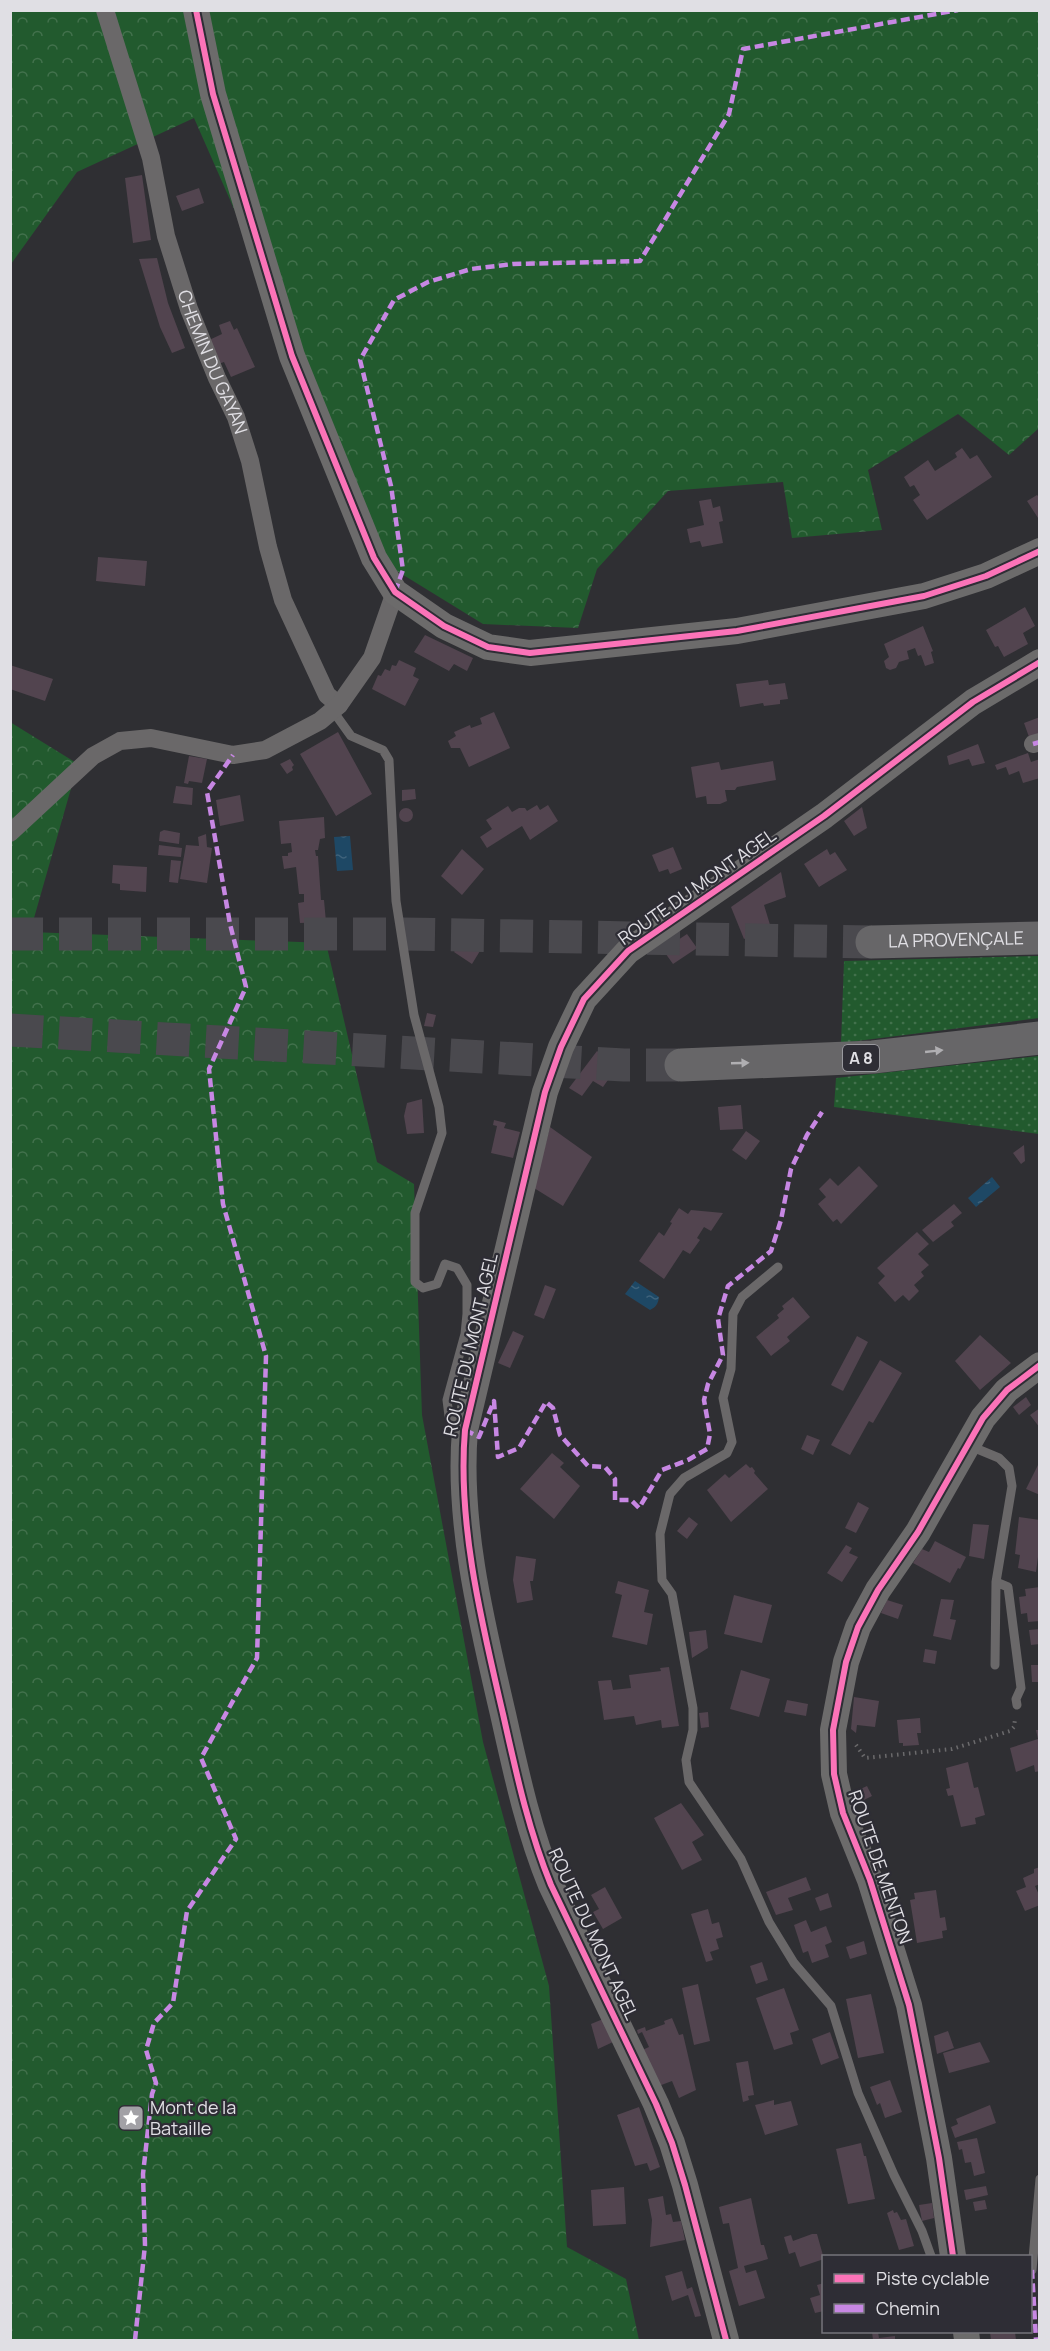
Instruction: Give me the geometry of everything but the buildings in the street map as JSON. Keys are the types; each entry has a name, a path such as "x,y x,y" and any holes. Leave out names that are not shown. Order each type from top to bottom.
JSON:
{"highway":[{"name":"LA PROVENÇALE","path":"872,942 1040,938"},
{"name":"A 8","path":"681,1065 873,1057 1040,1038"}],"street":[{"name":"CHEMIN DU GAYAN","path":"105,10 152,158 165,237 189,309 217,378 236,417 250,461 268,547 283,600 327,695 336,708"},
{"path":"196,10 213,94 292,356 374,558 395,592 444,626 488,647 530,653 737,631 924,596 986,576 1040,551"},
{"path":"10,833 93,756 120,741 151,738 233,755 265,750 320,721 336,708 372,658 395,592"},
{"name":"ROUTE DU MONT AGEL","path":"726,2340 672,2144 656,2104 551,1885 535,1843 498,1693 476,1590 462,1462 465,1430 545,1092 561,1047 584,999 628,951 824,816 973,702 1040,662"},
{"name":"ROUTE DE MENTON","path":"953,2255 939,2158 909,2005 870,1880 843,1813 834,1774 833,1730 846,1662 858,1627 878,1590 932,1508 966,1444 983,1418 1007,1390 1040,1365"}],"lane":[{"path":"336,708 351,736 383,750 389,759 396,901 414,1015 439,1107 442,1133 415,1213 414,1282 423,1288 436,1284 445,1264 457,1268 467,1286 465,1334 447,1400 448,1416 465,1430"},
{"path":"778,1268 742,1297 733,1314 731,1369 723,1398 732,1442 727,1453 684,1478 670,1494 660,1534 662,1580 672,1594 693,1708 693,1730 686,1760 689,1782 741,1859 769,1922 794,1963 831,2006 858,2093 894,2175 922,2231 931,2255"},
{"path":"966,1444 999,1458 1009,1468 1012,1486 996,1582 995,1665"},
{"path":"996,1582 1008,1587 1021,1688 1016,1699 1017,1705"},
{"path":"1032,2270 1040,2179"}],"path":[{"path":"833,1730 849,1736 865,1758 952,1749 1010,1731 1014,1727 1017,1705"}],"green space":[{"path":"11,11 1039,11 1039,428 1009,455 958,414 868,470 882,530 792,538 783,482 668,491 597,569 578,628 483,624 392,568 194,118 77,172 11,264"},
{"path":"10,722 78,764 30,932 326,943 377,1162 414,1184 422,1415 483,1742 549,1986 567,2247 626,2279 639,2340 11,2340"},
{"path":"1039,956 1039,1018 841,1043 844,961"},
{"path":"1039,1056 1039,1134 834,1107 836,1078"}],"water":[{"path":"350,836 353,870 337,871 334,837"},
{"path":"992,1177 1000,1187 976,1207 968,1198"},
{"path":"635,1281 659,1297 652,1309 650,1310 625,1294"}],"tunnel":[{"path":"10,934 402,934 872,942"},
{"path":"10,1030 624,1065 681,1065"}],"marked path":[{"path":"395,592 403,570 391,486 360,360 394,300 428,282 471,269 513,264 640,261 729,114 743,49 958,10"},
{"path":"1033,744 1040,742"},
{"path":"135,2340 145,2245 143,2174 152,2094 156,2083 146,2050 154,2023 173,2003 187,1911 236,1839 201,1758 257,1658 266,1356 223,1204 209,1069 246,987 230,924 207,792 233,755"},
{"path":"465,1430 479,1437 494,1401 498,1457 519,1448 546,1402 553,1408 560,1435 588,1466 605,1467 615,1479 615,1500 631,1500 639,1508 662,1470 688,1460 707,1449 710,1434 704,1400 708,1384 723,1355 718,1319 728,1286 771,1251 781,1220 791,1169 807,1135 822,1112"},
{"path":"1032,2270 1036,2340"}],"cycle path":[{"path":"196,10 213,94 292,356 374,558 395,592 444,626 488,647 530,653 737,631 924,596 986,576 1040,551"},
{"path":"726,2340 672,2143 656,2104 551,1885 529,1822 487,1645 473,1573 465,1501 463,1465 465,1430 545,1092 561,1047 584,999 628,951 824,816 973,702 1040,662"},
{"path":"953,2255 939,2158 909,2005 870,1880 843,1813 834,1774 833,1730 846,1662 858,1627 878,1590 918,1532 983,1418 1007,1390 1040,1365"}],"place":[{"name":"Mont de la Bataille","path":"131,2118"}]}
